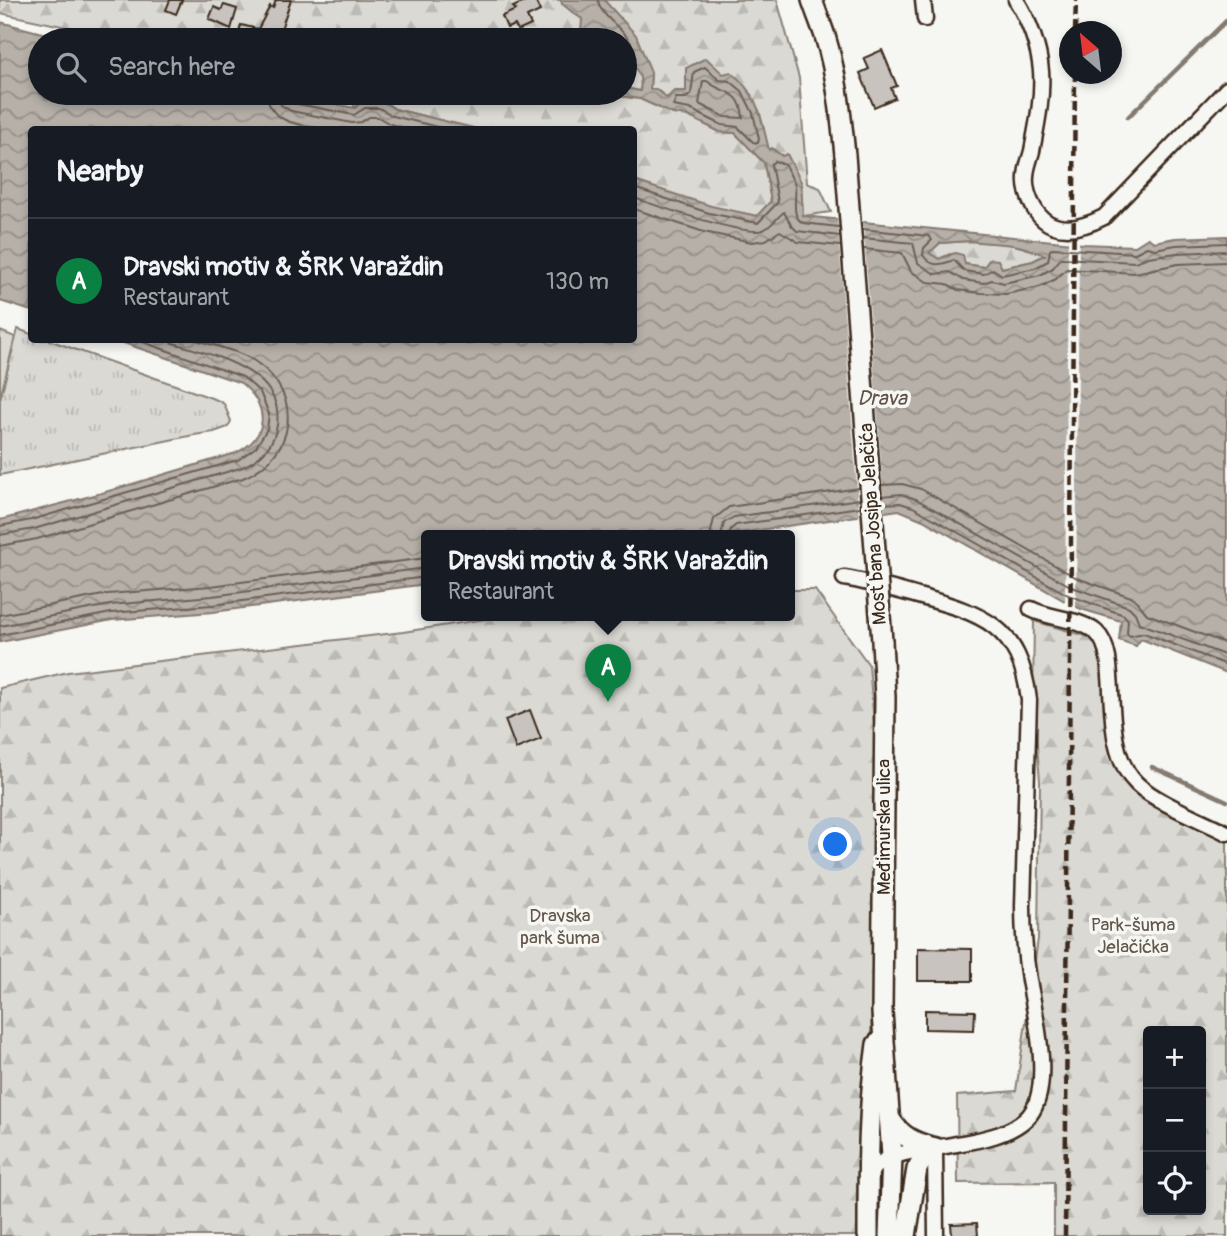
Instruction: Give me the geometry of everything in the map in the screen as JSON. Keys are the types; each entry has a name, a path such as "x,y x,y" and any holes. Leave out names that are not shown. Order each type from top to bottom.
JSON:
{"main road":[{"name":"Most bana Josipa Jelačića","path":"812,0 825,36 835,81 845,155 882,641"},
{"name":"Međimurska ulica","path":"882,641 885,697 882,1012 892,1156 889,1236"},
{"name":"Međimurska ulica","path":"868,1236 872,1092 882,1012"},
{"path":"890,1119 904,1136 913,1142 935,1148"},
{"path":"906,1236 917,1169 935,1148"}],"street":[{"path":"923,0 925,19"},
{"path":"1016,0 1033,36 1041,69 1040,104 1026,177 1027,189 1037,214 1055,227 1079,227 1104,217 1227,89"},
{"path":"844,578 966,609 983,618 1002,634 1018,655 1028,687 1023,937 1037,1015 1038,1097 1027,1117 1011,1128 988,1138 892,1156 875,1166 868,1174"},
{"path":"1031,609 1086,626 1100,637 1107,653 1116,743 1129,775 1138,786 1227,833"},
{"path":"935,1148 936,1236"}],"green space":[{"path":"0,0 561,0 575,14 600,28 71,28 0,13"},
{"path":"604,0 777,0 799,78 807,183 820,188 831,212 803,216 801,182 782,156 772,149 769,151 759,110 686,91 667,98 656,89 650,89 651,73 637,51 637,28 622,28"},
{"path":"637,71 641,81 640,91 637,90"},
{"path":"637,99 640,99 673,114 688,116 720,132 735,133 764,163 771,201 757,216 711,207 637,182 637,126 465,126 395,109 389,105 637,105"},
{"path":"970,241 1011,244 1046,254 1033,261 1002,268 990,259 984,267 965,264 950,254 939,259 929,253 940,243"},
{"path":"18,329 28,333 28,343 57,343 217,400 224,404 231,421 228,427 214,432 0,475 0,399"},
{"path":"0,331 15,337 0,399"},
{"name":"Dravska park šuma","path":"795,590 815,590 869,665 874,724 874,939 870,1066 857,1193 858,1236 0,1236 0,688 68,672 403,632 473,621 795,621"},
{"name":"Park-šuma Jelačićka","path":"1034,621 1093,638 1103,651 1125,777 1227,838 1227,1236 1054,1236 1054,1182 958,1183 957,1096 1016,1091 1038,939 1040,781 1033,698"}],"water":[{"path":"561,0 604,0 630,28 581,28 582,19 562,4"},
{"path":"0,22 28,29 28,105 339,105 355,108 358,105 388,105 395,109 465,126 28,126 28,310 0,301"},
{"name":"Drava","path":"637,38 651,73 650,89 655,89 667,98 674,91 686,91 686,68 706,58 723,74 731,72 753,98 769,150 772,148 782,156 787,154 801,182 803,216 1083,244 1135,246 1148,238 1154,242 1175,238 1227,236 1227,673 1141,639 1136,646 1119,640 1121,621 1081,609 1065,601 923,520 899,510 759,530 421,530 421,585 213,612 112,620 0,642 0,520 236,453 255,438 260,429 262,420 257,401 241,383 124,343 637,343 637,182 711,206 757,216 771,201 764,163 735,133 720,132 688,116 673,114 637,99 641,81 638,72","holes":["970,241 1016,246 1045,255 1033,261 1002,268 998,260 990,259 984,267 965,264 963,255 955,253 939,259 929,253 940,243"]}],"pier":[{"path":"837,216 863,219 885,515 859,518"},
{"path":"1068,239 1079,240 1076,610 1065,605"}],"building":[{"path":"170,0 182,0 176,14 166,10"},
{"path":"276,0 291,0 281,28 259,28 270,6 273,8"},
{"path":"528,0 535,0 540,11 527,17 531,25 524,28 516,28 515,25 507,28 502,16 516,10 513,7"},
{"path":"224,5 237,9 231,28 209,19 214,7 221,10"},
{"path":"882,50 897,86 891,88 895,98 874,107 860,73 869,69 864,58"},
{"path":"530,710 541,739 516,749 505,720"},
{"path":"918,948 972,949 972,981 918,981"},
{"path":"925,1010 975,1011 974,1030 925,1029"},
{"path":"977,1223 978,1236 952,1236 951,1224"}],"waterway":[{"path":"1128,117 1227,20"},
{"path":"1152,767 1227,801"}],"railway":[{"path":"1075,21 1076,0"},
{"path":"1065,1236 1075,84"}],"place":[{"name":"Dravski motiv & ŠRK Varaždin","path":"608,702"}]}
